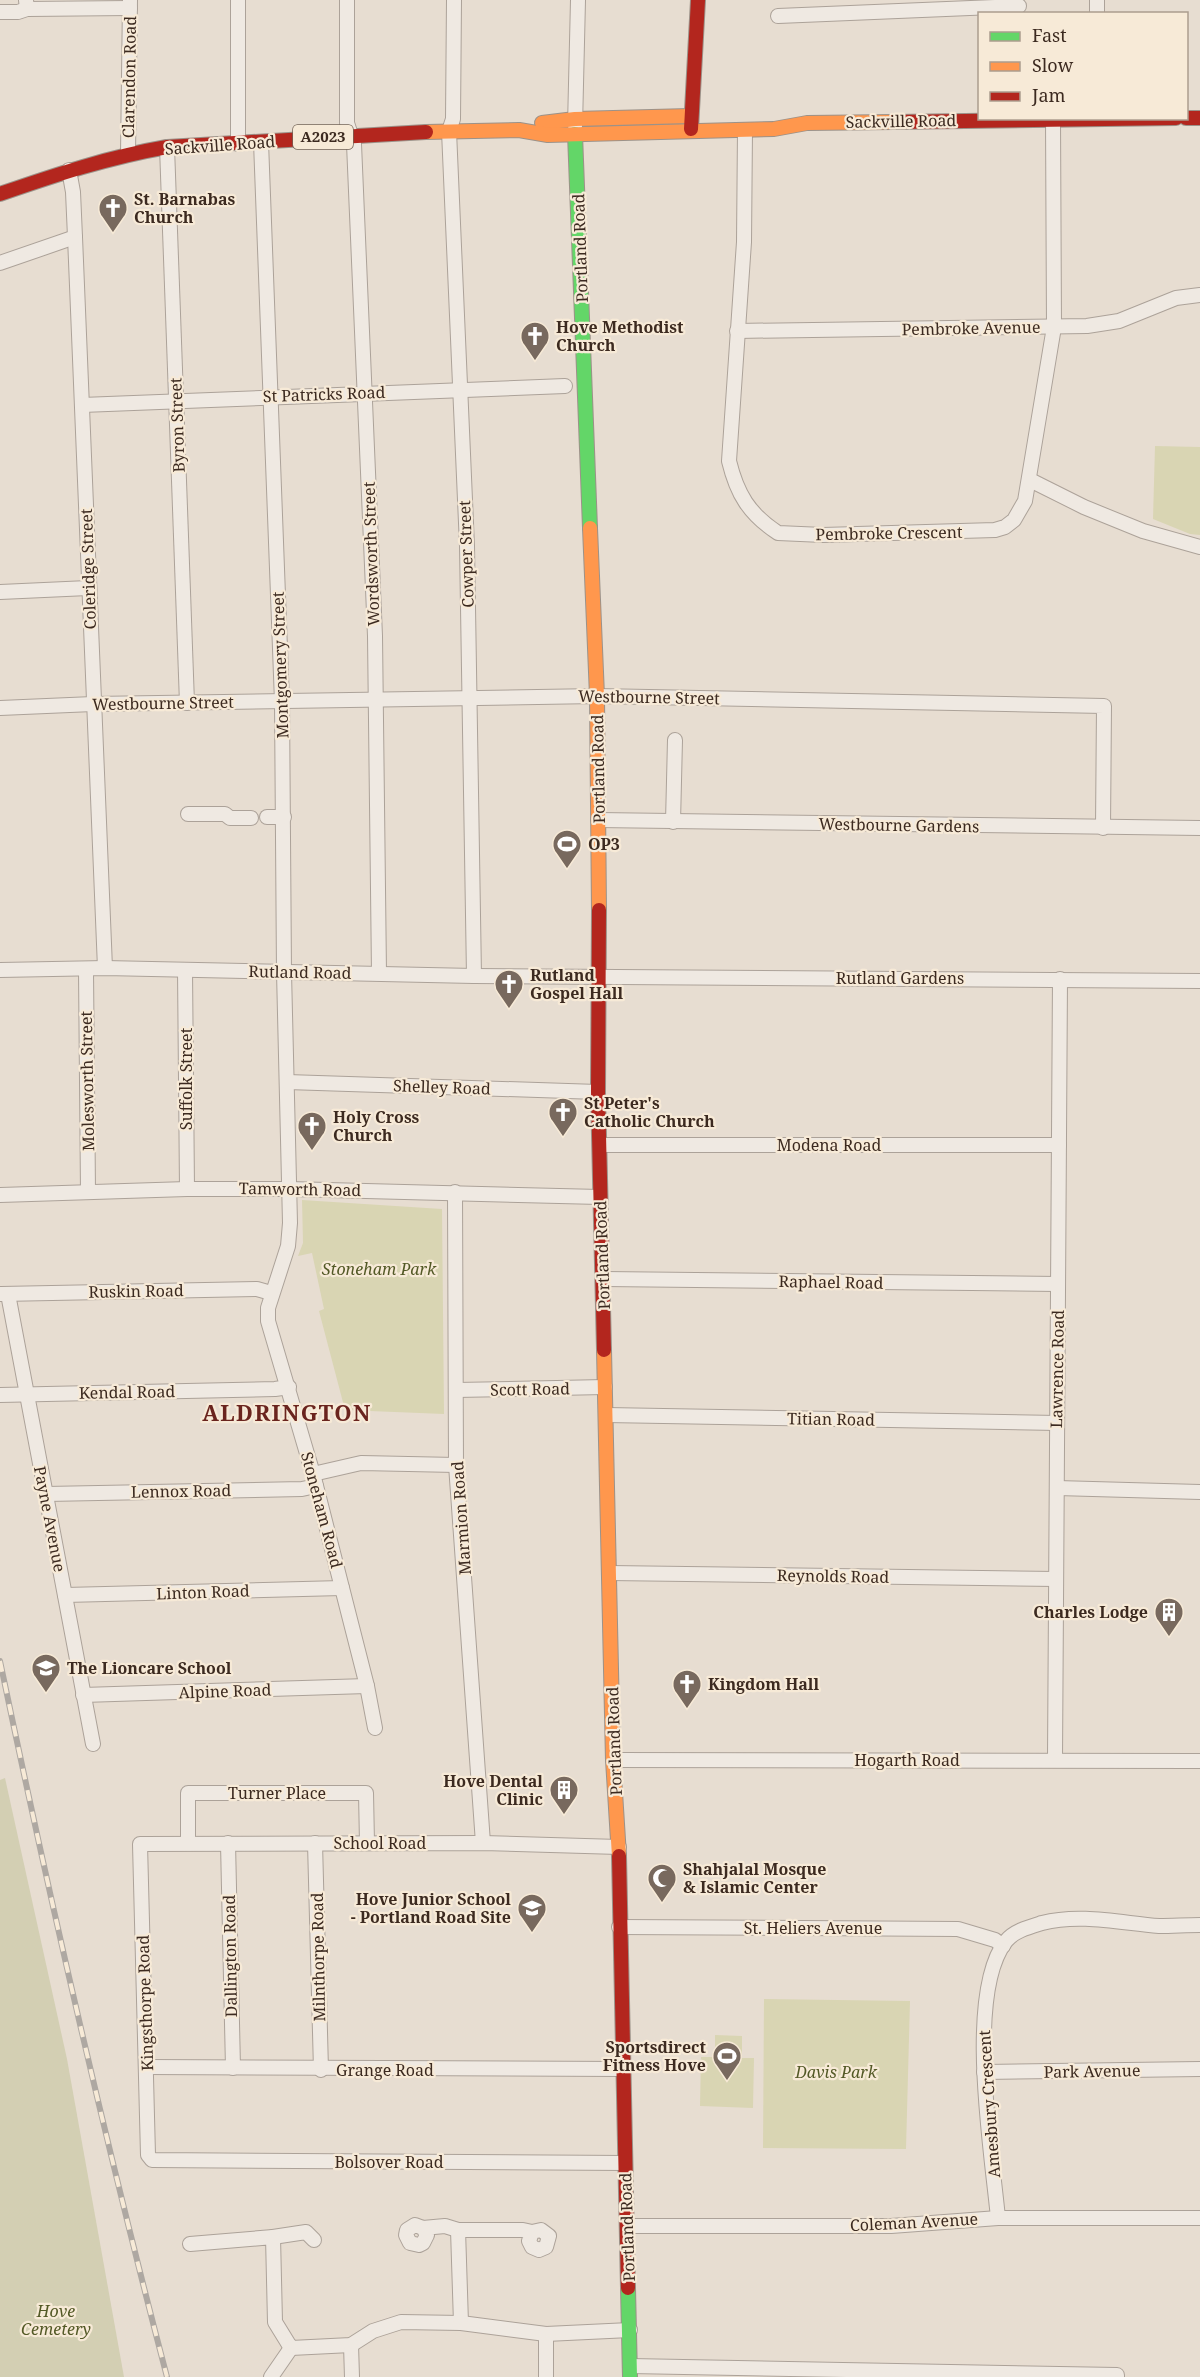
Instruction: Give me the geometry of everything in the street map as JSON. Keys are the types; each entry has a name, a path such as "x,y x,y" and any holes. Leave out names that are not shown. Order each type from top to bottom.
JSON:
{"street":[{"path":"238,0 238,144"},
{"name":"Wordsworth Street","path":"347,0 347,123 354,144 376,700 379,973"},
{"name":"Cowper Street","path":"454,0 453,119 449,131 471,698 474,976"},
{"path":"575,134 578,0"},
{"path":"691,131 697,116 698,0"},
{"path":"0,12 18,12 27,4 130,4"},
{"name":"Clarendon Road","path":"128,154 130,4"},
{"path":"778,16 1019,7"},
{"name":"Sackville Road","path":"519,130 548,122 574,119 697,116"},
{"name":"Sackville Road","path":"738,116 774,116 807,123"},
{"name":"Sackville Road","path":"0,194 69,170 128,154 167,147 449,131 519,130 548,135 774,129 807,123 978,120"},
{"name":"Pembroke Crescent","path":"745,130 744,242 729,461 735,486 761,522 778,533 823,535 995,530 1005,527 1014,520 1025,501 1054,327 1053,120"},
{"name":"Portland Road","path":"575,134 597,696 600,1197 604,1280 613,1760 619,1847 630,2372"},
{"name":"Montgomery Street","path":"261,142 282,702 284,972 289,1189"},
{"name":"Byron Street","path":"167,147 187,703"},
{"name":"Coleridge Street","path":"69,170 73,192 105,968"},
{"path":"0,262 75,237"},
{"name":"Pembroke Avenue","path":"737,331 1105,325 1176,298 1200,295"},
{"name":"St Patricks Road","path":"82,405 565,386"},
{"path":"1030,480 1084,507 1143,531 1200,547"},
{"path":"0,592 88,588"},
{"name":"Westbourne Street","path":"0,708 93,704 597,696 1104,706 1103,828"},
{"path":"673,822 675,740"},
{"path":"188,814 225,814 230,818 251,818"},
{"path":"267,818 284,817"},
{"name":"Westbourne Gardens","path":"598,820 1200,828"},
{"name":"Rutland Road","path":"0,970 105,968 474,976 600,976"},
{"name":"Molesworth Street","path":"86,970 88,1192"},
{"name":"Suffolk Street","path":"186,970 187,1189"},
{"name":"Rutland Gardens","path":"600,976 1200,981"},
{"name":"Lawrence Road","path":"1055,1760 1060,979"},
{"name":"Shelley Road","path":"286,1082 598,1092"},
{"name":"Modena Road","path":"600,1145 1059,1145"},
{"name":"Tamworth Road","path":"0,1195 187,1189 289,1189 600,1197"},
{"name":"Stoneham Road","path":"289,1189 288,1246 271,1293 268,1321 289,1387 314,1480 367,1686 375,1728"},
{"name":"Marmion Road","path":"454,1192 456,1465 483,1844"},
{"name":"Raphael Road","path":"604,1280 1058,1284"},
{"name":"Ruskin Road","path":"4,1294 257,1289 271,1293"},
{"name":"Payne Avenue","path":"4,1294 27,1395 93,1744"},
{"name":"Kendal Road","path":"0,1395 289,1387"},
{"name":"Scott Road","path":"456,1390 605,1387"},
{"name":"Titian Road","path":"606,1415 1057,1423"},
{"name":"Lennox Road","path":"46,1494 302,1489 314,1480 361,1463 456,1465"},
{"path":"1057,1488 1200,1492"},
{"name":"Reynolds Road","path":"609,1574 1056,1579"},
{"name":"Linton Road","path":"64,1595 342,1588"},
{"name":"Alpine Road","path":"83,1695 367,1686"},
{"name":"Hogarth Road","path":"613,1760 1200,1761"},
{"name":"Turner Place","path":"188,1843 188,1793 366,1793 367,1843"},
{"name":"Dallington Road","path":"228,1843 233,2068"},
{"name":"Milnthorpe Road","path":"315,1843 321,2070"},
{"name":"School Road","path":"140,1844 367,1843 619,1847"},
{"name":"Kingsthorpe Road","path":"140,1844 148,2155 153,2160"},
{"path":"1003,1946 1007,1939 1025,1929 1059,1920 1078,1919 1162,1926 1200,1925"},
{"name":"St. Heliers Avenue","path":"619,1928 958,1929 995,1940 1003,1946"},
{"name":"Amesbury Crescent","path":"998,2218 984,2072 984,2025 986,1999 992,1971 1003,1946"},
{"name":"Grange Road","path":"146,2067 321,2070 623,2069"},
{"name":"Park Avenue","path":"984,2072 1200,2069"},
{"name":"Bolsover Road","path":"153,2160 625,2163"},
{"name":"Coleman Avenue","path":"627,2226 891,2226 998,2218 1200,2218"},
{"path":"423,2228 445,2226 458,2230 532,2232"},
{"path":"458,2230 461,2323"},
{"path":"190,2244 306,2232 314,2240"},
{"path":"273,2237 275,2322 291,2348"},
{"path":"291,2348 351,2345 362,2336 387,2325 401,2322 461,2323 546,2334 630,2330"},
{"path":"546,2334 546,2377"},
{"path":"351,2345 352,2377"},
{"path":"271,2377 291,2348"},
{"path":"630,2372 1117,2375 1117,2377"}],"green space":[{"path":"1155,446 1200,447 1200,535 1190,534 1153,519"},
{"name":"Stoneham Park","path":"302,1200 442,1209 444,1414 345,1410 319,1311 324,1309 312,1253 298,1256 303,1243"},
{"name":"Hove Cemetery","path":"5,1778 67,2059 124,2377 0,2377 0,1780"},
{"name":"Davis Park","path":"764,1999 910,2001 906,2149 763,2148"},
{"name":"Sportsdirect Fitness Hove","path":"715,2035 742,2036 742,2058 754,2058 753,2108 700,2106 701,2057 715,2057"}],"railway":[{"path":"0,1661 79,2020 167,2377"}],"traffic: fast":[{"path":"575,134 590,528"},
{"path":"628,2288 630,2377"}],"traffic: slow":[{"path":"542,123 575,119 690,116"},
{"path":"426,132 519,130 548,135 774,129 807,123 894,122"},
{"path":"590,528 597,696 599,910"},
{"path":"604,1350 613,1760 619,1856"}],"traffic: jam":[{"path":"691,129 698,0"},
{"path":"1188,118 1200,118"},
{"path":"894,122 1035,120"},
{"path":"0,194 103,161 167,147 426,132"},
{"path":"599,910 598,1092 604,1350"},
{"path":"619,1856 628,2288"}],"place":[{"name":"St. Barnabas Church","path":"113,234"},
{"name":"Hove Methodist Church","path":"535,362"},
{"name":"OP3","path":"567,870"},
{"name":"Rutland Gospel Hall","path":"509,1010"},
{"name":"St Peter's Catholic Church","path":"563,1138"},
{"name":"Holy Cross Church","path":"312,1152"},
{"name":"Charles Lodge","path":"1169,1638"},
{"name":"The Lioncare School","path":"46,1694"},
{"name":"Kingdom Hall","path":"687,1710"},
{"name":"Hove Dental Clinic","path":"564,1816"},
{"name":"Shahjalal Mosque & Islamic Center","path":"662,1904"},
{"name":"Hove Junior School - Portland Road Site","path":"532,1934"},
{"name":"Sportsdirect Fitness Hove","path":"727,2082"}],"district":[{"name":"ALDRINGTON","path":"287,1413"}]}
